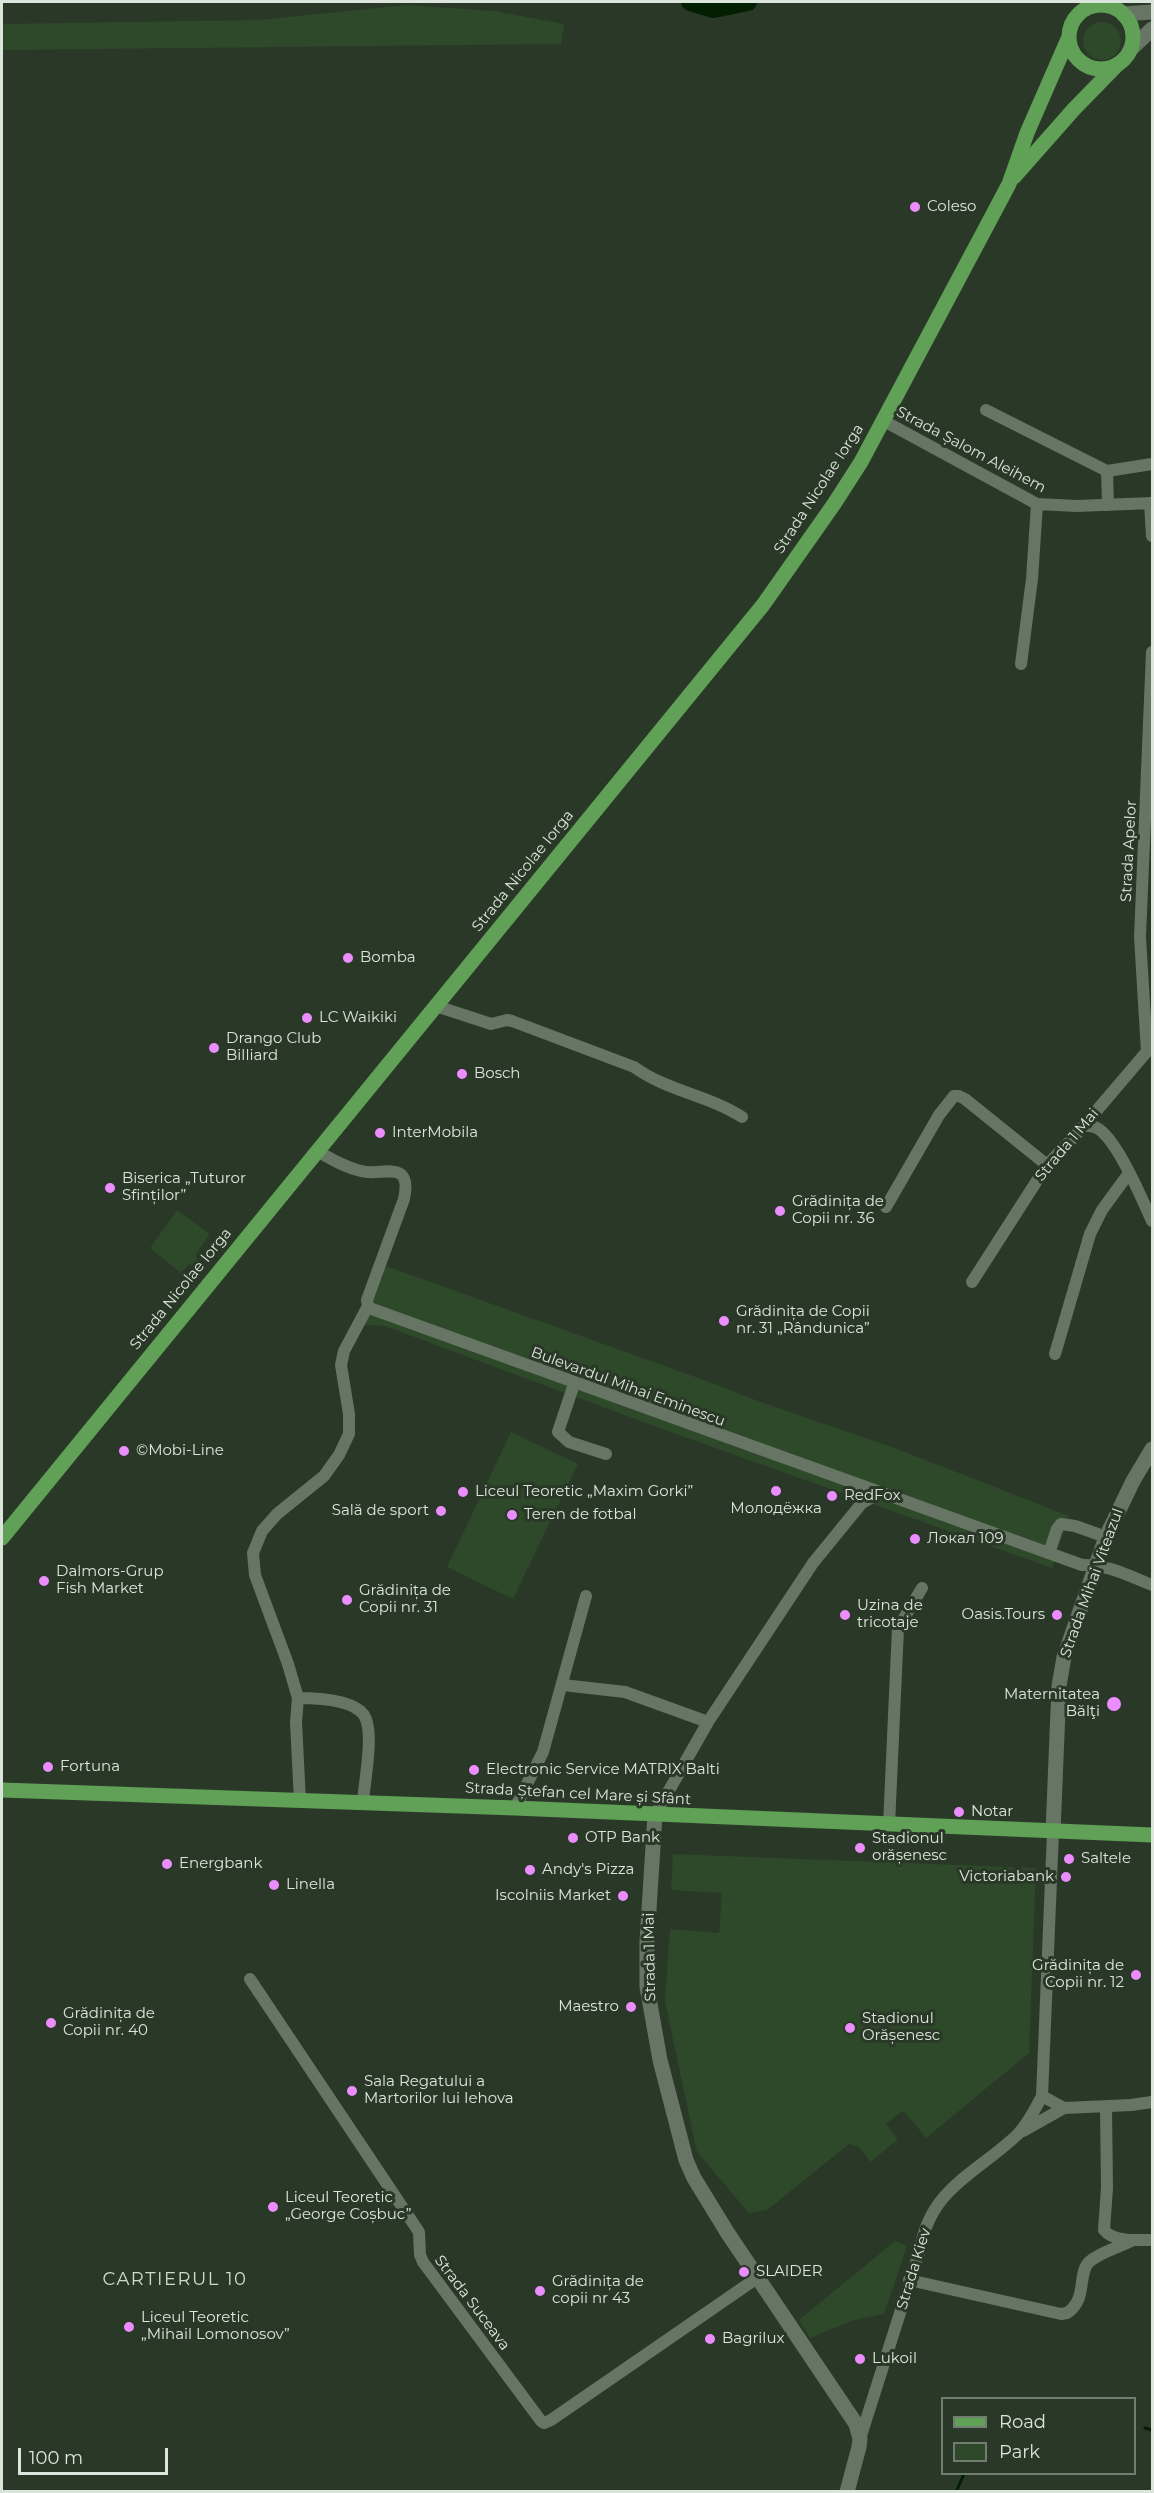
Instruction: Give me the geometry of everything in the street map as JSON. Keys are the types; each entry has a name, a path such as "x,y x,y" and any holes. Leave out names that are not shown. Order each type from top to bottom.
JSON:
{"main road":[{"path":"1152,12 1092,6 1078,9 1069,30 1068,39 1071,50 1085,66 1107,69 1123,61 1132,48 1152,29"},
{"path":"1115,7 1133,30 1132,48"},
{"name":"Strada Nicolae Iorga","path":"2,1538 763,605 834,504 884,421 1009,184 1027,133 1068,39"},
{"name":"Strada Nicolae Iorga","path":"1009,184 1062,122 1117,66"},
{"name":"Strada Mihai Viteazul","path":"1053,1832 1060,1680 1064,1658 1106,1537 1133,1481 1152,1449"},
{"name":"Strada Ștefan cel Mare și Sfânt","path":"2,1790 515,1808 1152,1836"},
{"name":"Strada 1 Mai","path":"655,1815 646,1972 649,2003 660,2060 686,2160 694,2178 758,2278 844,2404 856,2424 860,2439"},
{"name":"Strada Kiev","path":"847,2492 860,2439"}],"street":[{"path":"986,410 1107,471 1152,464"},
{"name":"Strada Șalom Aleihem","path":"884,421 1037,504 1151,503"},
{"path":"1107,471 1108,505"},
{"path":"1151,503 1152,536"},
{"path":"1021,664 1032,579 1037,504"},
{"name":"Strada Apelor","path":"1150,1048 1140,937 1151,766 1152,652"},
{"path":"436,1006 491,1024 507,1020 634,1067 650,1079 718,1104 742,1116"},
{"name":"Strada 1 Mai","path":"972,1282 1047,1165 1150,1048"},
{"path":"886,1207 939,1115 954,1096 965,1099 1047,1165"},
{"path":"1083,1126 1096,1128 1101,1132 1129,1173 1152,1221"},
{"path":"300,1801 296,1722 298,1698 255,1575 253,1553 262,1531 277,1514 324,1476 339,1455 348,1434 349,1414 341,1365 344,1351 368,1306 367,1300 406,1189 403,1178 398,1172 390,1170 369,1173 356,1170 317,1151"},
{"path":"1055,1354 1090,1234 1102,1210 1129,1173"},
{"name":"Bulevardul Mihai Eminescu","path":"368,1306 391,1317 574,1384 879,1493 1082,1565 1096,1565 1152,1585"},
{"path":"574,1384 558,1432 569,1442 606,1454"},
{"name":"Strada 1 Mai","path":"655,1815 708,1722 813,1563 862,1503 879,1493"},
{"path":"1048,1553 1061,1524 1075,1526 1106,1537"},
{"path":"889,1825 898,1628 922,1588"},
{"path":"515,1808 543,1752 586,1596"},
{"path":"563,1685 625,1692 708,1722"},
{"path":"298,1698 329,1699 350,1706 364,1716 368,1726 368,1747 363,1803"},
{"path":"1053,1832 1042,2096 1064,2108"},
{"name":"Strada Suceava","path":"250,1979 419,2232 420,2255 423,2262 541,2421 551,2420 758,2278"},
{"name":"Strada Kiev","path":"860,2439 920,2250 923,2230 938,2206 960,2179 1018,2133 1042,2096"},
{"path":"1018,2133 1064,2108 1106,2107 1152,2102"},
{"path":"1106,2107 1107,2188 1104,2230 1109,2235 1133,2240 1152,2240"},
{"path":"909,2280 1060,2314 1067,2313 1077,2302 1083,2287 1083,2274 1089,2262 1133,2240"}],"green space":[{"path":"406,5 494,11 564,24 561,44 2,50 2,24 259,20"},
{"path":"1102,22 1109,23 1115,28 1120,34 1120,48 1115,54 1109,59 1102,60 1095,59 1089,54 1084,48 1083,41 1084,34 1089,28 1095,23"},
{"path":"177,1210 210,1234 196,1254 196,1259 206,1263 196,1275 194,1267 189,1264 181,1273 150,1248"},
{"path":"383,1265 900,1450 1069,1516 1052,1568 659,1428 385,1326 364,1325"},
{"name":"Teren de fotbal","path":"511,1432 578,1464 513,1599 447,1567"},
{"name":"Stadionul Orășenesc","path":"673,1854 1036,1868 1029,2053 926,2138 904,2111 901,2112 886,2124 898,2139 871,2162 858,2146 849,2144 767,2210 749,2213 697,2152 665,2002 670,1929 719,1933 722,1893 671,1890"},
{"path":"895,2241 907,2246 884,2314 854,2320 810,2338 799,2320"}],"waterway":[{"path":"690,2 714,9 748,2"},
{"path":"1145,2428 1152,2430"},
{"path":"956,2492 964,2475"}],"place":[{"name":"Coleso","path":"915,207"},
{"name":"Bomba","path":"348,958"},
{"name":"LC Waikiki","path":"307,1018"},
{"name":"Drango Club Billiard","path":"214,1048"},
{"name":"Bosch","path":"462,1074"},
{"name":"InterMobila","path":"380,1133"},
{"name":"Biserica „Tuturor Sfinților”","path":"110,1188"},
{"name":"Grădinița de Copii nr. 36","path":"780,1211"},
{"name":"Grădinița de Copii nr. 31 „Rândunica”","path":"724,1321"},
{"name":"©Mobi-Line","path":"124,1451"},
{"name":"Молодёжка","path":"776,1491"},
{"name":"Liceul Teoretic „Maxim Gorki”","path":"463,1492"},
{"name":"RedFox","path":"832,1496"},
{"name":"Sală de sport","path":"441,1511"},
{"name":"Teren de fotbal","path":"512,1515"},
{"name":"Локал 109","path":"915,1539"},
{"name":"Dalmors-Grup Fish Market","path":"44,1581"},
{"name":"Grădinița de Copii nr. 31","path":"347,1600"},
{"name":"Uzina de tricotaje","path":"845,1615"},
{"name":"Oasis.Tours","path":"1057,1615"},
{"name":"Maternitatea Bălţi","path":"1114,1704"},
{"name":"Fortuna","path":"48,1767"},
{"name":"Electronic Service MATRIX Balti","path":"474,1770"},
{"name":"Notar","path":"959,1812"},
{"name":"OTP Bank","path":"573,1838"},
{"name":"Stadionul orășenesc","path":"860,1848"},
{"name":"Saltele","path":"1069,1859"},
{"name":"Energbank","path":"167,1864"},
{"name":"Andy's Pizza","path":"530,1870"},
{"name":"Victoriabank","path":"1066,1877"},
{"name":"Linella","path":"274,1885"},
{"name":"Iscolniis Market","path":"623,1896"},
{"name":"Grădinița de Copii nr. 12","path":"1136,1975"},
{"name":"Maestro","path":"631,2007"},
{"name":"Grădinița de Copii nr. 40","path":"51,2023"},
{"name":"Stadionul Orășenesc","path":"850,2028"},
{"name":"Sala Regatului a Martorilor lui Iehova","path":"352,2091"},
{"name":"Liceul Teoretic „George Coșbuc”","path":"273,2207"},
{"name":"SLAIDER","path":"744,2272"},
{"name":"Grădinița de copii nr 43","path":"540,2291"},
{"name":"Liceul Teoretic „Mihail Lomonosov”","path":"129,2327"},
{"name":"Bagrilux","path":"710,2339"},
{"name":"Lukoil","path":"860,2359"}],"district":[{"name":"CARTIERUL 10","path":"175,2280"}]}
